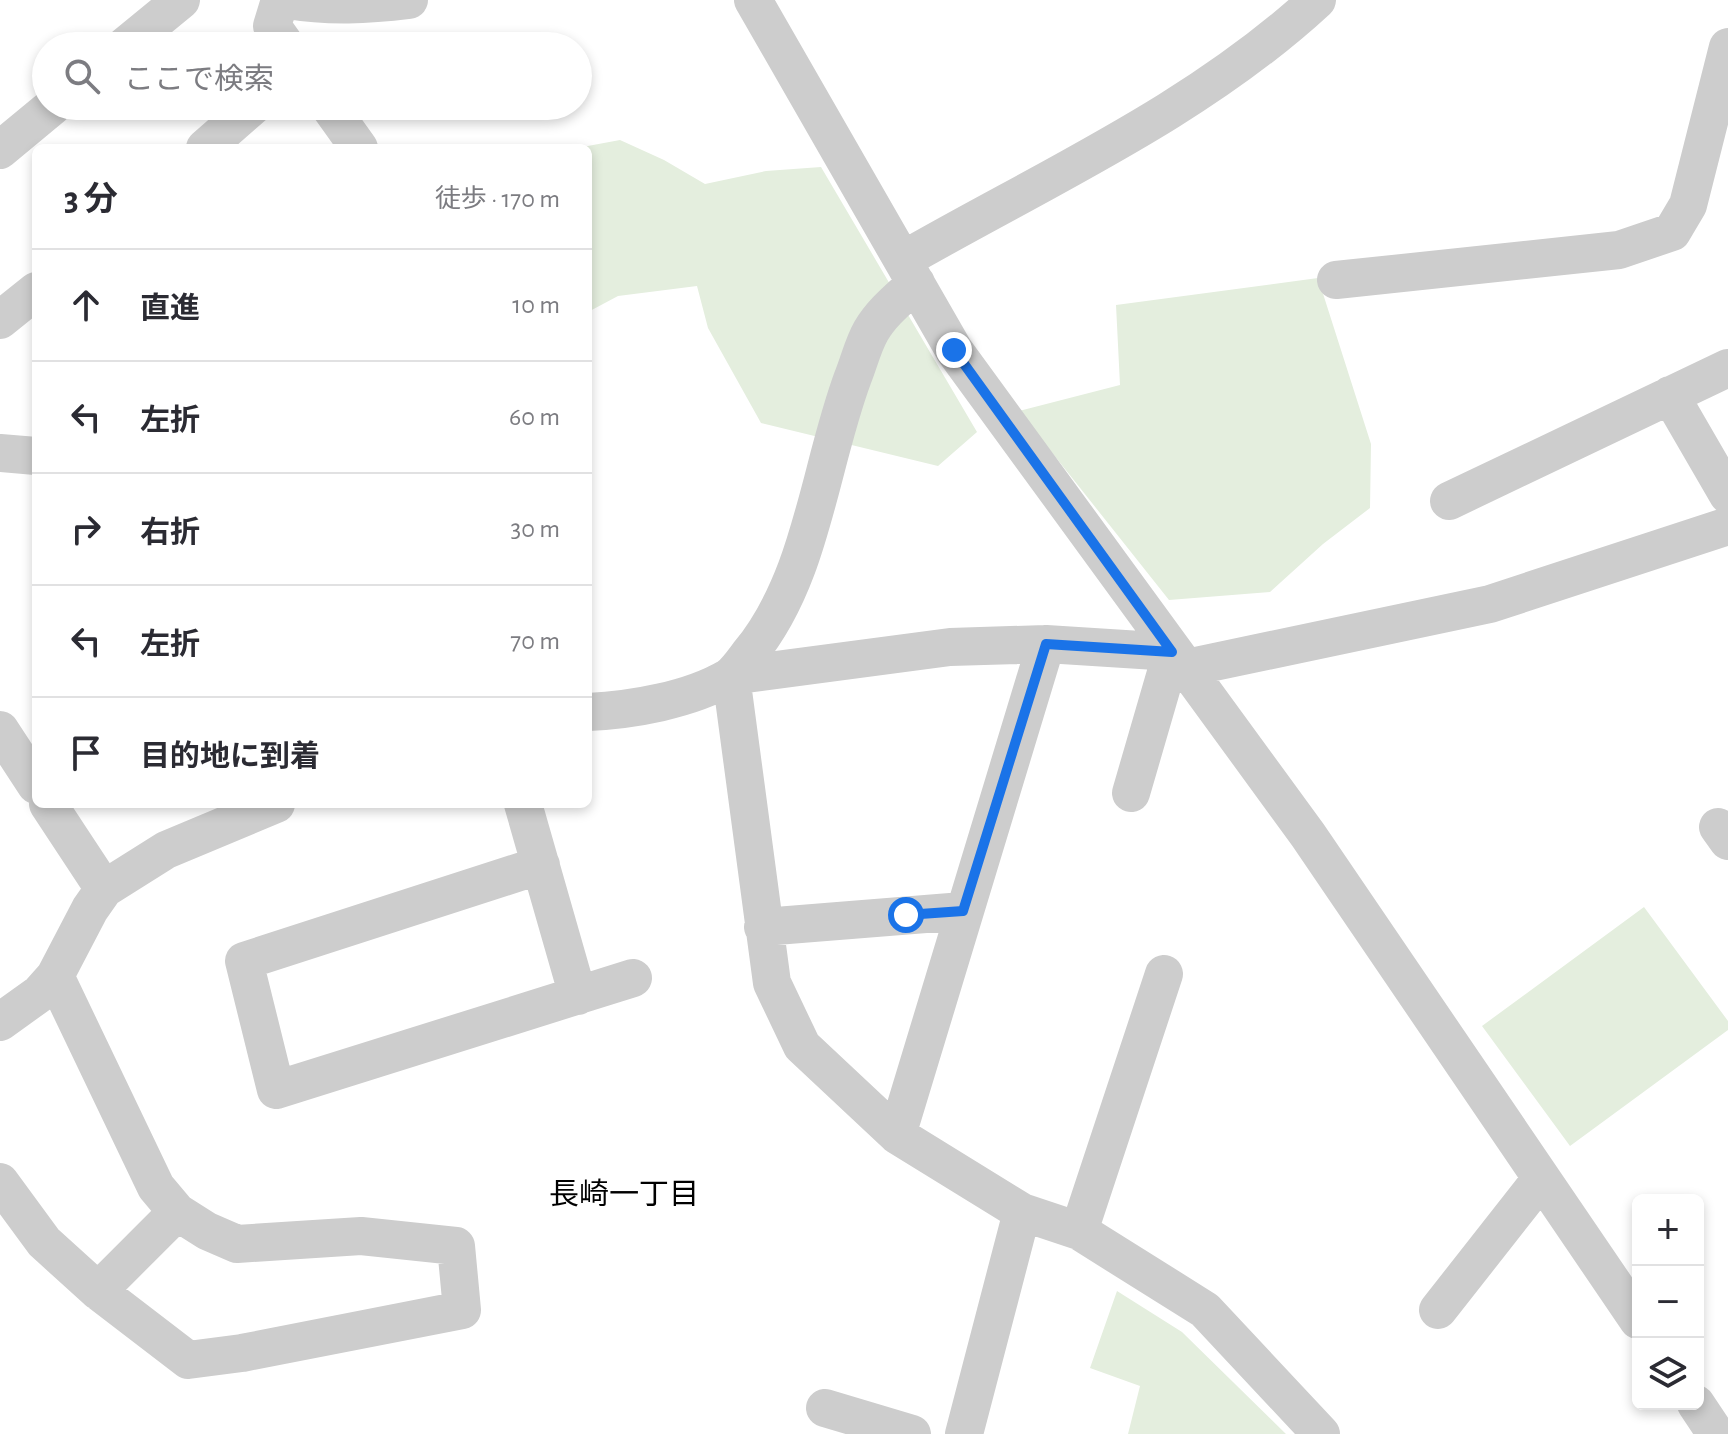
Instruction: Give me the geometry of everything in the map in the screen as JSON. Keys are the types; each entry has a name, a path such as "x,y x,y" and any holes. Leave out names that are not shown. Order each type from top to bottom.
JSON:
{"street":[{"path":"142,32 181,0"},
{"path":"276,32 272,26 280,0"},
{"path":"288,0 314,4 371,5 409,0"},
{"path":"753,0 954,350 1308,835 1632,1311"},
{"path":"1317,0 1236,65 910,271 870,333 846,397 789,586 760,641 731,676 772,983 802,1046 897,1135 1022,1212 1079,1231 1205,1310 1321,1434"},
{"path":"1336,280 1619,250 1672,232 1688,205 1728,47"},
{"path":"0,150 36,120"},
{"path":"210,144 237,120"},
{"path":"339,120 356,144"},
{"path":"0,320 32,294"},
{"path":"1449,501 1728,368"},
{"path":"1670,395 1728,495"},
{"path":"0,453 32,456"},
{"path":"592,712 623,710 678,698 731,676 950,647 1046,644 1179,660 1490,604 1728,526"},
{"path":"897,1135 1046,644"},
{"path":"1131,793 1179,660"},
{"path":"0,730 32,779"},
{"path":"51,808 104,889"},
{"path":"0,1022 39,994 55,976 104,889 166,850 266,808"},
{"path":"524,808 578,996"},
{"path":"541,865 244,961 276,1090 633,978"},
{"path":"763,927 963,911"},
{"path":"1079,1231 1164,974"},
{"path":"0,1182 44,1242 98,1291 188,1360 254,1351 462,1310 456,1246 361,1236 237,1244 207,1231 177,1212 156,1187 55,976"},
{"path":"1438,1310 1541,1179"},
{"path":"98,1291 177,1212"},
{"path":"964,1434 1022,1212"},
{"path":"825,1408 912,1434"},
{"path":"1700,1410 1716,1434"}],"green space":[{"path":"620,140 664,160 705,184 766,171 821,167 977,432 938,466 761,423 708,328 697,286 618,296 592,310 592,145"},
{"path":"1318,278 1371,444 1370,508 1323,544 1270,592 1169,600 1019,411 1120,385 1116,305"},
{"path":"1644,907 1728,1021 1728,1030 1570,1146 1482,1026"},
{"path":"1117,1291 1182,1332 1286,1434 1128,1434 1140,1386 1090,1368"}],"district":[{"name":"長崎一丁目","path":"624,1194"}],"route":[{"path":"906,915 963,911 1046,644 1172,652 954,350"}]}
